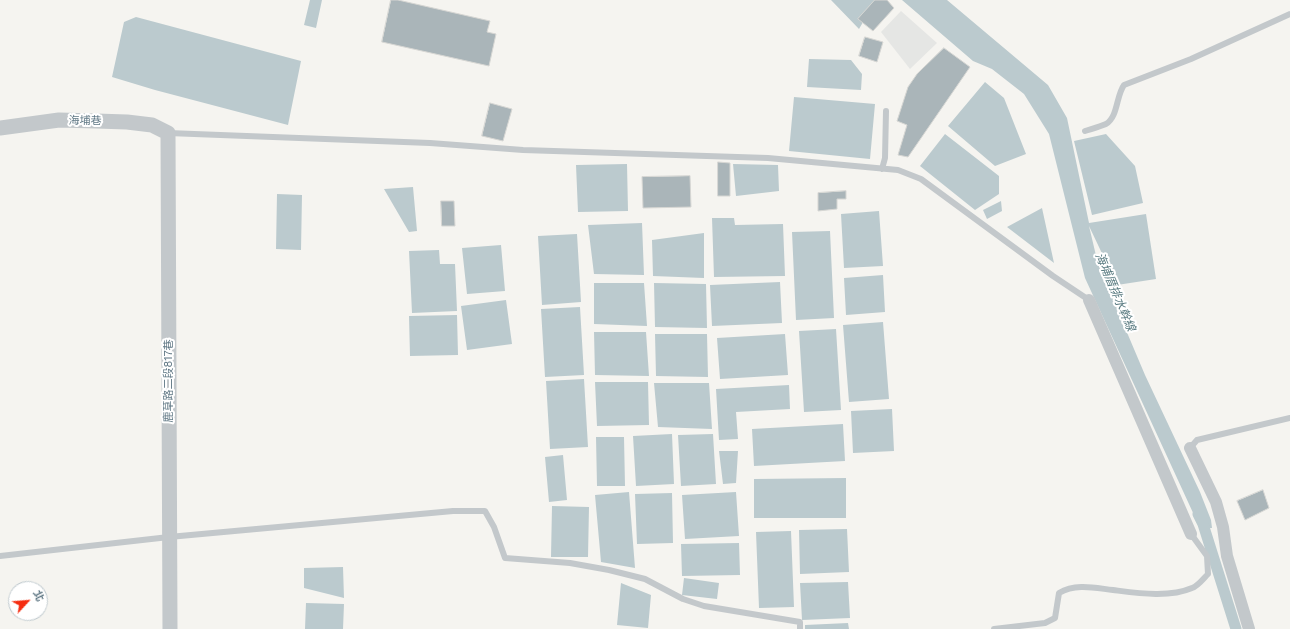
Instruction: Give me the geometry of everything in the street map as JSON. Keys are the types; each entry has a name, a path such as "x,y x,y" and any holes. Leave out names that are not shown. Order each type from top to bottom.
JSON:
{"street":[{"name":"海埔巷","path":"0,128 59,120 104,121 152,125 168,133"},
{"name":"鹿草路二段817巷","path":"168,133 170,629"},
{"path":"1089,300 1192,534"},
{"path":"1190,448 1216,502 1227,556 1249,629"}],"lane":[{"path":"1085,131 1107,123 1114,115 1120,91 1124,85 1191,59 1290,14"},
{"path":"882,169 885,158 886,111"},
{"path":"168,133 422,142 523,150 768,158 898,170 920,179 1053,276 1089,300"},
{"path":"1190,448 1197,440 1289,419"},
{"path":"0,556 169,537 453,511 486,511 494,527 505,558 564,562 609,570 645,579 683,599 704,606 800,622 800,629"},
{"path":"994,629 1045,623 1055,618 1060,594 1067,589 1086,587 1138,594 1172,593 1193,588 1208,574 1207,556 1192,534"}],"shaded area":[{"path":"310,0 322,0 316,28 304,25"},
{"path":"831,0 876,0 859,29"},
{"path":"902,0 947,0 1048,85 1067,118 1089,223 1146,214 1156,279 1117,285 1089,226 1098,264 1145,375 1200,492 1211,520 1212,528 1200,528 1085,278 1049,134 1024,94 992,69 973,61"},
{"path":"901,11 937,43 910,69 881,32"},
{"path":"136,17 301,61 288,125 155,90 112,77 124,22"},
{"path":"809,59 851,60 862,74 861,90 807,87"},
{"path":"985,82 1004,98 1026,154 995,166 948,126"},
{"path":"794,97 875,104 870,159 789,151"},
{"path":"945,134 999,176 999,194 975,210 920,166"},
{"path":"1106,134 1135,166 1143,203 1092,215 1074,141"},
{"path":"627,164 628,211 578,212 576,165"},
{"path":"733,164 778,165 779,191 736,196"},
{"path":"413,187 417,231 409,232 384,189"},
{"path":"277,194 302,195 301,250 276,249"},
{"path":"1001,201 1002,211 987,219 983,210"},
{"path":"1042,208 1054,263 1007,227"},
{"path":"879,211 883,266 844,268 841,214"},
{"path":"712,218 734,218 735,225 783,224 785,276 714,277"},
{"path":"642,223 644,275 594,274 588,225"},
{"path":"830,231 834,318 796,320 792,232"},
{"path":"704,233 704,278 653,276 652,240"},
{"path":"577,234 581,302 542,305 538,236"},
{"path":"501,245 505,291 467,294 462,248"},
{"path":"439,250 440,264 455,264 457,311 412,313 409,251"},
{"path":"883,275 885,312 846,315 844,278"},
{"path":"780,282 782,323 712,326 710,285"},
{"path":"594,283 644,283 647,326 594,324"},
{"path":"654,283 706,284 707,328 655,327"},
{"path":"506,300 512,344 467,350 461,306"},
{"path":"580,307 584,375 545,377 541,309"},
{"path":"457,315 458,355 410,356 409,316"},
{"path":"883,322 889,399 849,402 843,325"},
{"path":"836,329 841,410 804,412 799,331"},
{"path":"594,332 646,332 649,376 595,375"},
{"path":"655,334 707,334 708,377 656,376"},
{"path":"785,334 788,375 720,379 717,338"},
{"path":"584,379 588,447 550,449 546,381"},
{"path":"595,382 648,382 649,425 597,426"},
{"path":"654,383 709,383 712,429 658,427"},
{"path":"789,385 790,409 736,412 738,439 719,440 716,389"},
{"path":"892,409 894,451 853,453 851,411"},
{"path":"843,424 845,461 754,466 752,429"},
{"path":"672,434 674,484 636,486 633,436"},
{"path":"713,434 716,484 681,486 678,435"},
{"path":"596,437 624,437 625,486 597,486"},
{"path":"719,451 738,451 736,483 723,484"},
{"path":"563,455 567,500 549,502 545,457"},
{"path":"846,478 846,518 754,518 754,479"},
{"path":"629,492 635,568 601,562 595,495"},
{"path":"736,492 739,536 685,539 682,495"},
{"path":"672,493 673,543 637,544 635,494"},
{"path":"552,506 589,507 588,557 551,557"},
{"path":"847,529 849,572 800,574 799,530"},
{"path":"791,531 794,607 759,608 756,532"},
{"path":"739,543 740,575 682,576 681,544"},
{"path":"343,567 344,598 304,588 304,568"},
{"path":"684,578 719,583 717,599 682,595"},
{"path":"848,582 850,618 802,620 800,583"},
{"path":"621,583 651,595 648,628 617,625"},
{"path":"306,603 344,604 343,629 305,629"},
{"path":"848,623 849,629 805,629 805,625"}],"building":[{"path":"391,0 398,0 490,21 487,32 496,34 489,66 382,42"},
{"path":"875,0 887,0 894,8 873,31 858,19"},
{"path":"865,37 883,42 877,62 859,56"},
{"path":"944,48 970,67 908,157 898,155 907,125 897,121 908,87 917,74"},
{"path":"490,103 512,109 503,141 482,136"},
{"path":"718,162 730,163 730,196 718,196"},
{"path":"690,176 691,207 643,208 642,177"},
{"path":"846,191 846,199 837,199 837,209 818,211 818,193"},
{"path":"441,201 454,201 455,226 442,226"},
{"path":"1263,490 1269,508 1245,520 1237,501"}],"waterway":[{"name":"海埔厝排水幹線","path":"1198,514 1203,524 1236,629"}]}
